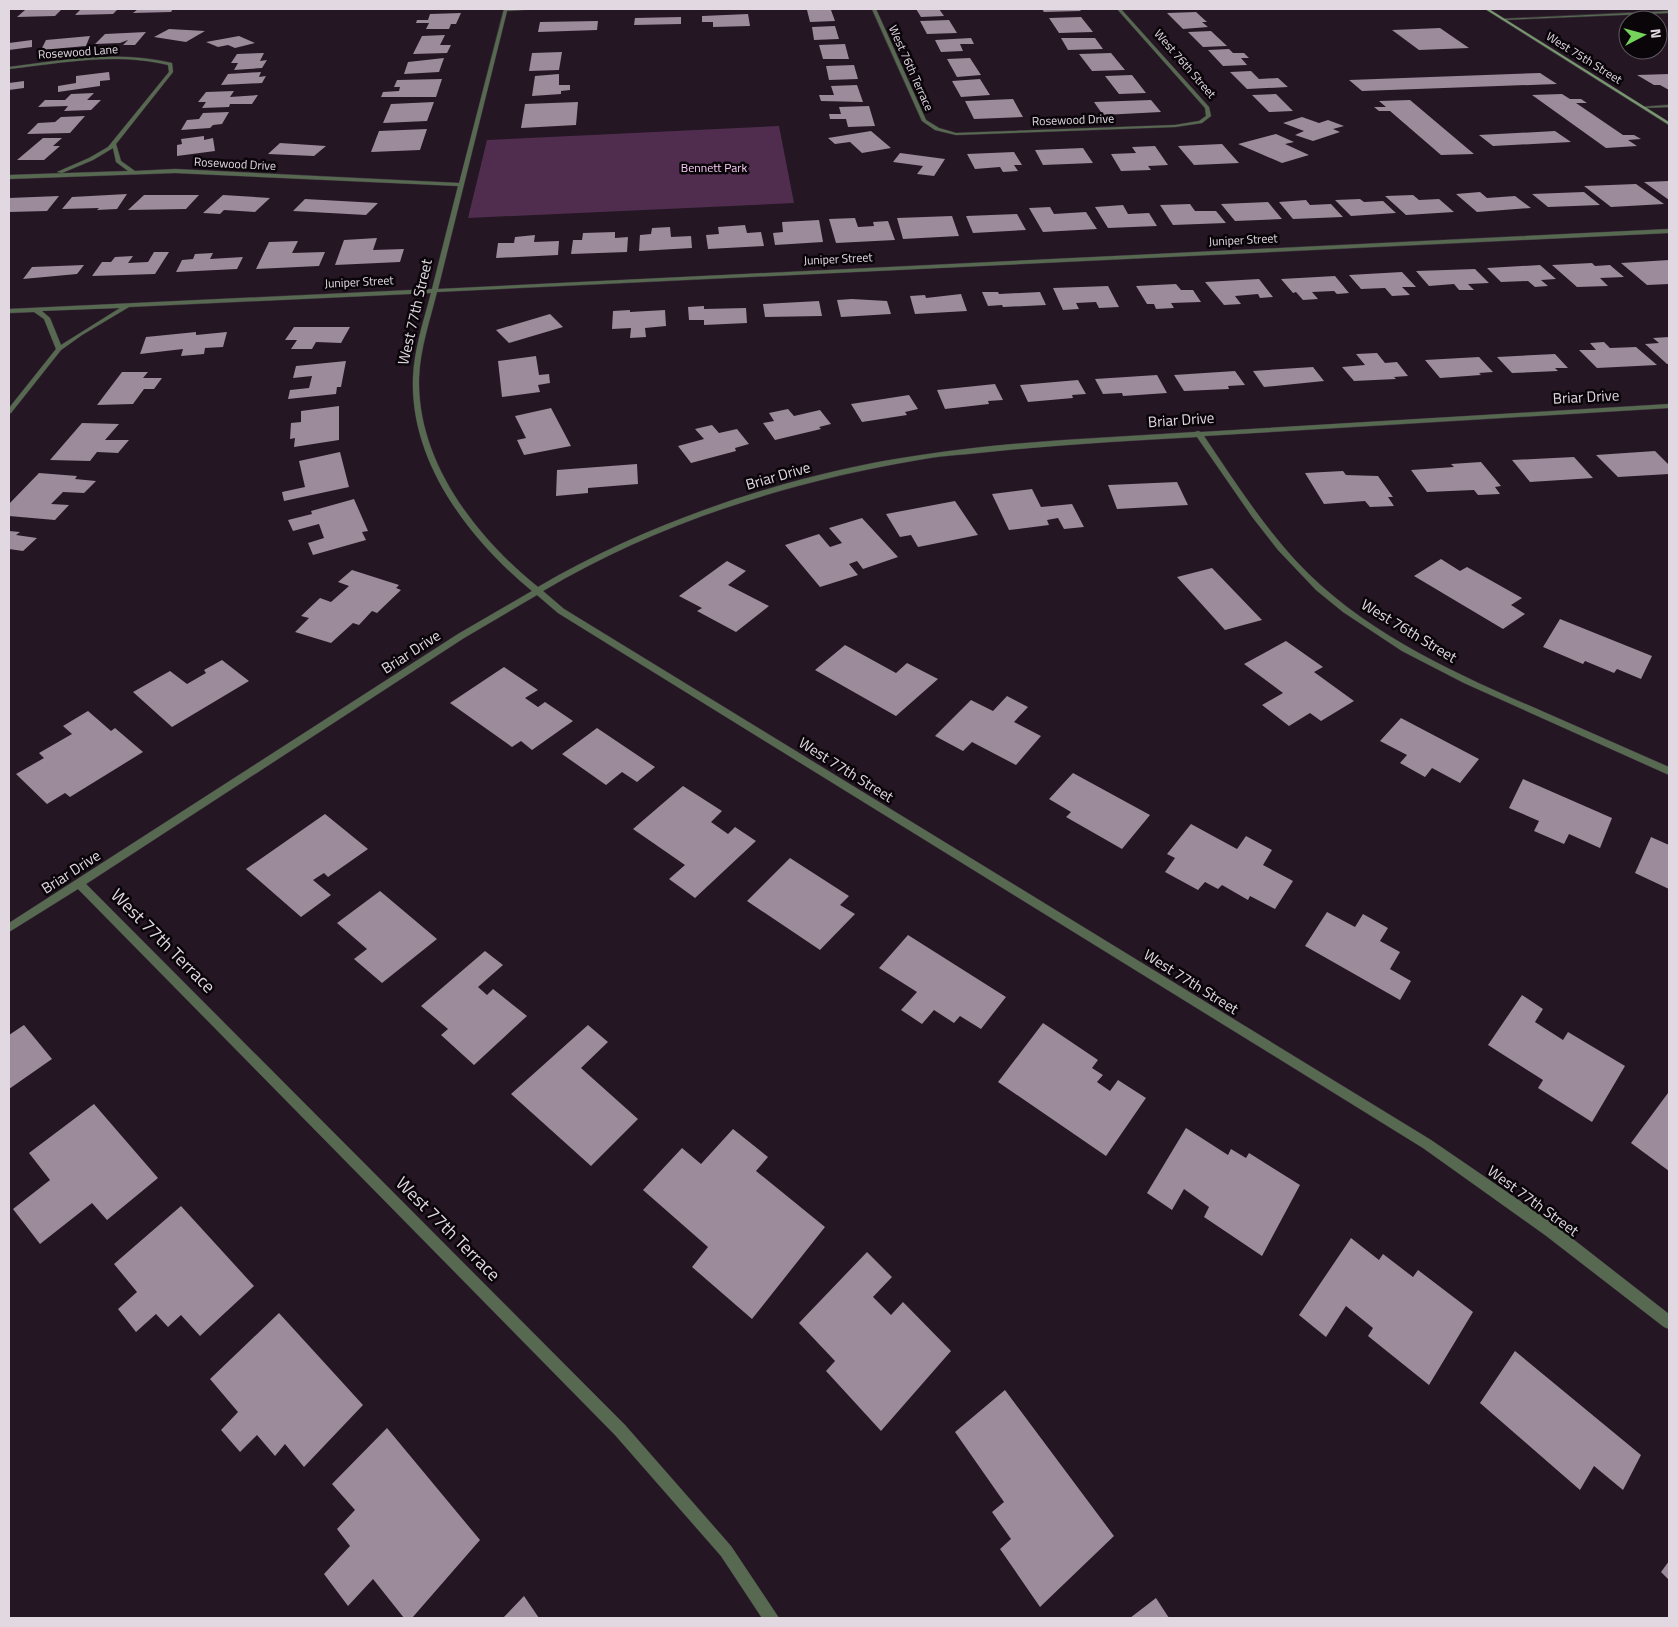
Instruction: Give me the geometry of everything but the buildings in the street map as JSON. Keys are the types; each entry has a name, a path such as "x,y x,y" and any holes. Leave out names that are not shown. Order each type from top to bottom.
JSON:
{"main road":[{"name":"West 75th Street","path":"1487,9 1669,124"}],"street":[{"path":"506,9 537,9"},
{"name":"West 77th Street","path":"506,9 418,359 416,387 421,426 439,474 470,525 501,559 561,611 1427,1144 1550,1230 1669,1322"},
{"name":"West 76th Terrace","path":"874,9 924,121 937,129"},
{"name":"West 76th Street","path":"1118,9 1208,108 1209,116"},
{"path":"1503,18 1669,12"},
{"name":"Rosewood Lane","path":"9,68 119,58 149,59 170,64 171,72 114,144"},
{"path":"1643,107 1669,106"},
{"name":"Rosewood Drive","path":"937,129 956,134 988,134 1175,126 1200,122 1209,116"},
{"path":"49,176 91,159 114,144 119,162 134,172"},
{"name":"Rosewood Drive","path":"9,177 134,172 217,173 461,185"},
{"name":"Juniper Street","path":"9,311 1669,231"},
{"path":"9,412 59,349 94,325 130,305"},
{"path":"36,310 47,318 59,349"},
{"name":"Briar Drive","path":"9,928 461,636 576,568 677,523 761,494 838,473 950,454 1038,444 1669,406"},
{"name":"West 76th Street","path":"1198,433 1272,539 1322,591 1356,617 1395,643 1438,667 1669,771"},
{"name":"West 77th Terrace","path":"79,883 620,1430 726,1552 771,1618"}],"green space":[{"name":"Bennett Park","path":"779,126 794,203 468,218 487,140"}]}
